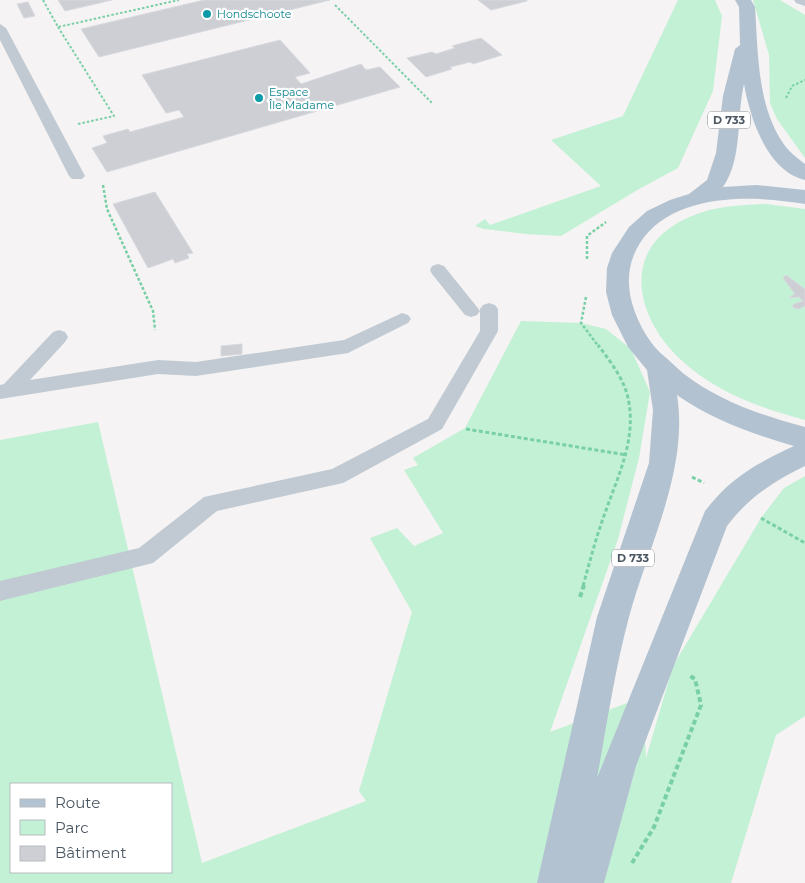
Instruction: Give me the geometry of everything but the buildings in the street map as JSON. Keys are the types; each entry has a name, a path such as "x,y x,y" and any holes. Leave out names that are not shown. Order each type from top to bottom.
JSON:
{"main road":[{"name":"D 733","path":"743,0 747,8 756,98 762,120 775,146 805,174"},
{"name":"D 733","path":"697,198 715,184 720,175 726,153 732,96 748,33"},
{"path":"805,197 735,192 697,198 667,209 644,225 626,245 618,270 619,299 624,315 638,340 659,365 699,397 723,410 758,425 805,438"},
{"name":"D 733","path":"556,883 613,617 663,463 666,410 659,365"},
{"path":"585,883 618,766 716,520 730,500 765,473 805,453"}],"lane":[{"path":"0,28 77,176"},
{"path":"0,591 144,556 211,503 336,477 435,424 488,331 480,310 438,270"},
{"path":"5,391 158,367 196,369 348,346 402,319"},
{"path":"5,391 59,337"}],"path":[{"path":"43,0 114,116 76,125"},
{"path":"58,27 179,0"},
{"path":"336,6 433,104"},
{"path":"102,181 108,209 153,311 155,330"}],"green space":[{"path":"678,0 715,0 722,16 713,91 678,168 561,236 526,234 484,229 475,226 485,219 490,225 601,186 551,140 623,116"},
{"path":"753,0 780,0 805,15 805,158 777,119 770,103 769,55"},
{"path":"766,204 805,209 805,420 771,410 723,390 694,371 664,341 652,322 644,302 641,282 644,262 653,244 669,229 692,216 710,210"},
{"path":"521,321 581,323 606,329 631,349 650,392 639,458 618,539 550,732 643,697 646,758 673,666 761,518 784,488 805,476 805,716 776,735 731,883 0,883 0,440 98,422 202,863 366,801 359,791 412,612 370,538 397,528 414,546 443,533 404,470 418,465 413,458 465,428"}],"place":[{"name":"Hondschoote","path":"207,14"},
{"name":"Espace Île Madame","path":"259,98"}]}
